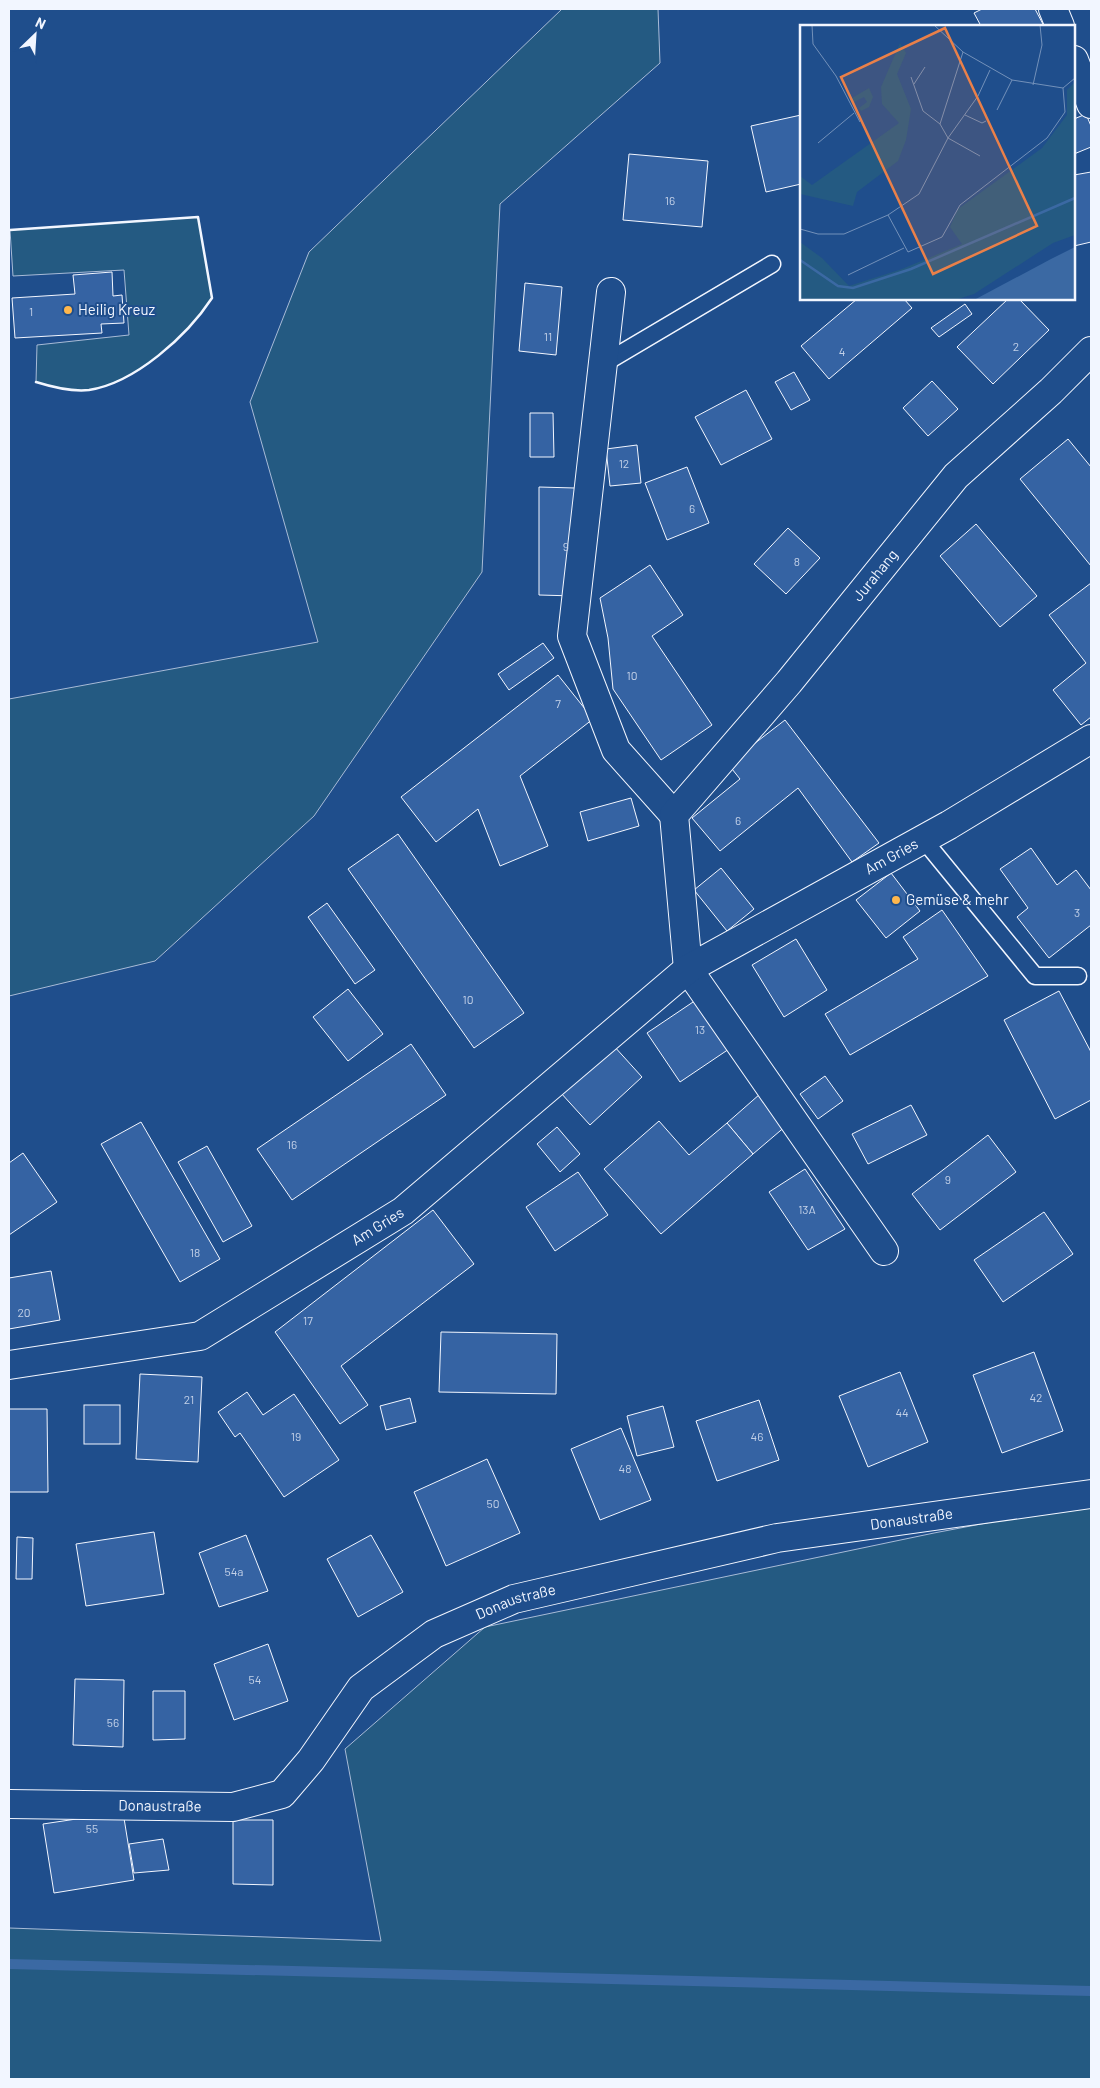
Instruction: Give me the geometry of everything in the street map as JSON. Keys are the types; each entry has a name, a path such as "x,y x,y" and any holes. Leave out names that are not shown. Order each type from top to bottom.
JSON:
{"street":[{"path":"1053,9 1060,25"},
{"path":"1075,63 1091,104"},
{"path":"611,292 572,636 616,750 674,815 688,969 884,1251"},
{"name":"Jurahang","path":"674,815 789,682 956,476 1091,351"},
{"name":"Am Gries","path":"9,1366 200,1336 403,1211 688,969 923,839 1091,739"},
{"name":"Donaustraße","path":"9,1804 233,1807 282,1794 311,1760 361,1688 434,1634 514,1599 777,1538 1091,1494"}],"lane":[{"path":"603,364 772,264"},
{"path":"923,839 1035,976 1078,976"}],"shaded area":[{"path":"562,9 658,9 660,63 500,204 482,572 314,816 155,961 9,996 9,699 318,642 250,402 309,252"},
{"path":"198,217 212,298 189,327 142,368 106,386 89,390 69,390 36,382 37,345 129,335 124,270 13,276 10,230"},
{"path":"1091,1503 1091,2079 9,2079 9,1928 381,1941 345,1749 485,1627 934,1533"}],"building":[{"path":"982,9 1035,9 1043,25 980,25 974,13"},
{"path":"1086,114 1091,126 1091,147 1075,154 1075,119"},
{"path":"800,115 800,184 766,192 751,126"},
{"path":"629,154 708,161 702,227 623,220"},
{"path":"1091,172 1091,242 1075,246 1075,175"},
{"name":"Heilig Kreuz","path":"112,272 113,296 122,295 124,323 101,324 102,333 15,338 12,298 75,294 73,275"},
{"path":"525,283 562,287 556,355 519,351"},
{"path":"856,300 905,300 912,308 829,379 801,346"},
{"path":"1007,300 1020,300 1049,330 993,384 957,347"},
{"path":"965,304 972,314 939,337 931,328"},
{"path":"794,372 810,400 791,410 775,382"},
{"path":"932,381 958,409 928,436 903,408"},
{"path":"746,390 772,439 721,465 695,417"},
{"path":"530,413 553,413 554,457 530,457"},
{"path":"1068,439 1091,467 1091,566 1020,479"},
{"path":"637,445 641,483 610,486 606,449"},
{"path":"687,467 709,523 667,540 645,483"},
{"path":"539,487 575,488 575,596 539,595"},
{"path":"976,524 1037,596 1000,627 940,556"},
{"path":"788,528 820,558 786,594 754,564"},
{"path":"650,565 683,615 652,636 712,725 661,760 613,689 608,638 600,598"},
{"path":"1091,583 1091,717 1081,725 1053,690 1086,663 1049,615"},
{"path":"543,643 554,658 509,690 498,674"},
{"path":"558,675 593,719 520,776 548,846 500,866 478,809 436,842 401,797"},
{"path":"785,720 879,843 852,862 798,788 720,851 692,818 740,779 728,764"},
{"path":"631,798 639,826 588,841 580,812"},
{"path":"398,834 524,1013 474,1048 348,869"},
{"path":"1031,848 1057,885 1076,870 1091,890 1091,925 1049,958 1017,917 1028,908 1000,869"},
{"path":"721,868 754,909 727,931 694,890"},
{"path":"891,873 920,911 886,938 856,900"},
{"path":"327,903 375,970 355,984 308,917"},
{"path":"942,910 988,976 850,1055 825,1014 918,959 903,937"},
{"path":"796,939 827,990 784,1017 752,965"},
{"path":"348,989 383,1034 348,1061 313,1017"},
{"path":"1059,991 1091,1052 1091,1100 1055,1119 1004,1020"},
{"path":"696,1000 729,1049 680,1082 647,1033"},
{"path":"411,1044 446,1095 292,1200 257,1149"},
{"path":"613,1045 642,1077 590,1125 560,1092"},
{"path":"825,1076 843,1101 818,1119 800,1094"},
{"path":"760,1094 787,1125 753,1154 727,1123"},
{"path":"911,1105 927,1135 868,1164 852,1134"},
{"path":"659,1121 689,1155 727,1123 753,1154 661,1234 604,1169"},
{"path":"141,1122 220,1259 180,1282 101,1144"},
{"path":"557,1127 580,1154 560,1172 537,1144"},
{"path":"988,1135 1016,1172 940,1230 912,1194"},
{"path":"207,1146 252,1226 223,1242 178,1162"},
{"path":"23,1153 57,1202 9,1235 9,1163"},
{"path":"805,1169 845,1229 808,1250 769,1192"},
{"path":"578,1172 608,1215 555,1251 526,1207"},
{"path":"433,1210 474,1264 341,1366 368,1405 340,1424 275,1332"},
{"path":"1044,1212 1073,1254 1003,1302 974,1260"},
{"path":"51,1271 60,1320 9,1329 9,1278"},
{"path":"441,1332 557,1334 556,1394 439,1392"},
{"path":"1034,1352 1063,1431 1002,1453 973,1375"},
{"path":"900,1372 928,1442 868,1467 839,1396"},
{"path":"140,1374 202,1377 198,1462 136,1459"},
{"path":"247,1392 263,1415 294,1394 339,1460 284,1497 240,1433 235,1437 218,1412"},
{"path":"410,1398 416,1422 386,1430 380,1406"},
{"path":"759,1400 779,1460 717,1481 696,1421"},
{"path":"84,1405 120,1405 120,1444 84,1444"},
{"path":"663,1406 674,1447 637,1456 627,1416"},
{"path":"9,1409 47,1409 48,1492 9,1492"},
{"path":"621,1428 651,1500 600,1520 571,1449"},
{"path":"487,1459 520,1533 446,1566 414,1492"},
{"path":"154,1532 164,1594 86,1606 76,1544"},
{"path":"246,1535 268,1591 219,1607 199,1553"},
{"path":"371,1535 403,1592 358,1617 327,1559"},
{"path":"17,1537 33,1538 32,1579 16,1579"},
{"path":"268,1644 288,1701 234,1720 214,1664"},
{"path":"75,1679 124,1680 123,1747 73,1745"},
{"path":"153,1691 185,1691 185,1739 153,1740"},
{"path":"123,1812 134,1880 54,1893 43,1824"},
{"path":"233,1820 273,1820 273,1885 233,1884"},
{"path":"163,1839 169,1870 134,1873 129,1844"}],"waterway":[{"path":"9,1964 1091,1991"}],"wall":[{"path":"10,230 198,217 212,298 189,327 174,342 142,368 124,378 106,386 89,390 62,389 36,382"}],"place":[{"name":"Heilig Kreuz","path":"68,310"},
{"name":"Gemüse & mehr","path":"896,900"}]}
